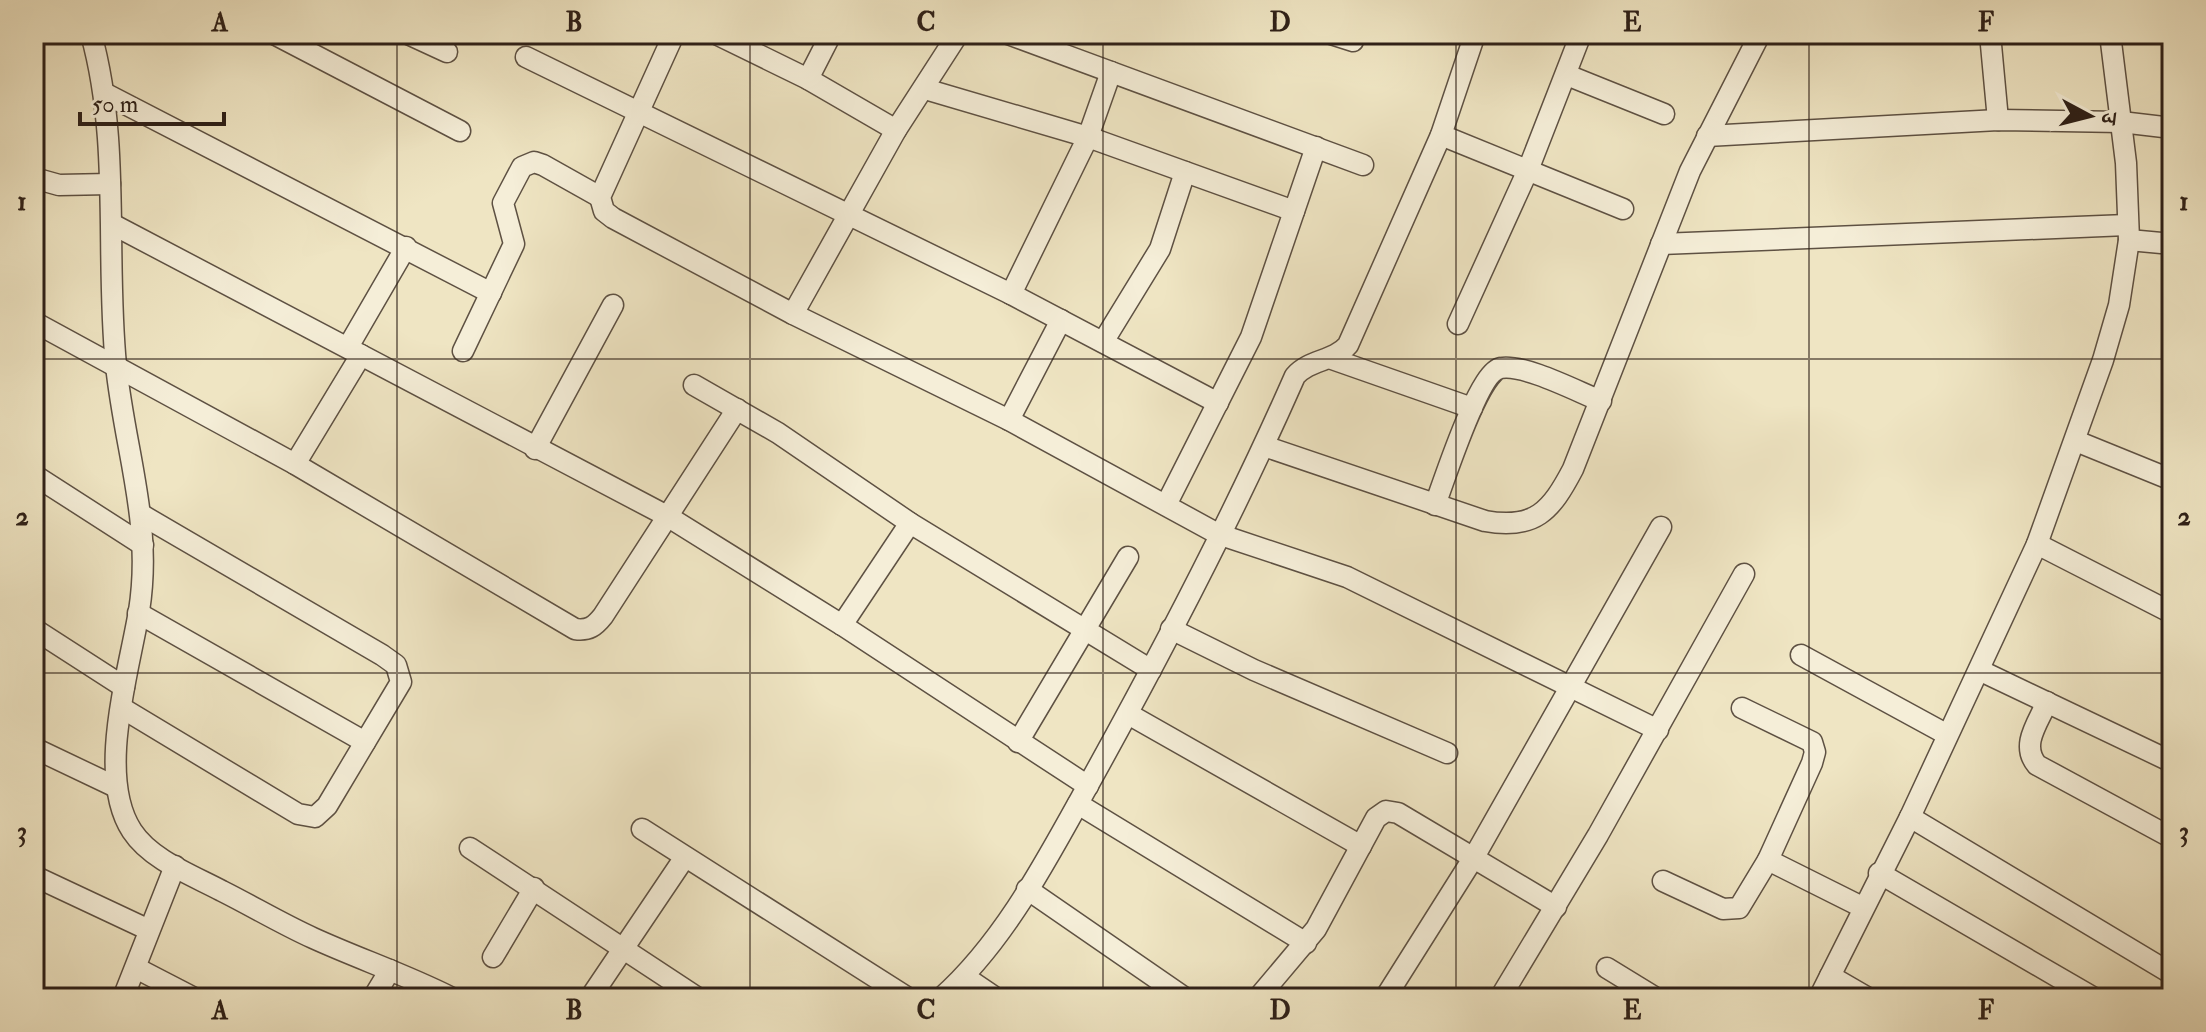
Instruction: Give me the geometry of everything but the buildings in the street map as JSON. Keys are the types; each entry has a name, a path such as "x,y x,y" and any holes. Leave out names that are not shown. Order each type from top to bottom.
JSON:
{"street":[{"path":"91,34 104,93 116,367 142,515 143,545 138,613 124,687 116,787 133,832 175,866 310,937 452,998"},
{"path":"408,34 447,52"},
{"path":"674,34 600,197 604,211 613,218 793,314 1009,420 1218,534 1347,577 1658,730"},
{"path":"716,34 808,79 896,130"},
{"path":"808,79 831,34"},
{"path":"793,314 896,130 958,34"},
{"path":"1008,34 1363,165"},
{"path":"1331,34 1353,41"},
{"path":"941,998 965,977 1027,889 1130,715 1264,446 1295,376 1310,364 1332,359 1348,345 1441,135 1475,34"},
{"path":"1458,324 1528,170 1581,34"},
{"path":"1264,446 1435,505 1504,524 1523,523 1543,513 1559,496 1573,469 1707,136 1760,34"},
{"path":"1990,34 1998,120"},
{"path":"1819,998 1879,873 1910,817 2037,544 2076,441 2119,305 2128,232 2121,122 2110,34"},
{"path":"280,35 460,131"},
{"path":"526,57 640,110 1011,294 1218,403"},
{"path":"1011,294 1088,137 1111,72"},
{"path":"1567,75 1664,114"},
{"path":"925,89 1088,137 1294,211"},
{"path":"104,93 491,293"},
{"path":"1707,136 1998,120 2121,122 2172,128"},
{"path":"1441,135 1623,209"},
{"path":"1166,505 1251,337 1316,147"},
{"path":"463,351 514,244 503,203 522,167 534,162 543,165 600,197"},
{"path":"1103,342 1160,249 1185,172"},
{"path":"37,184 110,184"},
{"path":"112,224 667,516 842,625 1018,742 1083,795 1306,943"},
{"path":"1661,244 2128,232 2172,244"},
{"path":"295,464 406,247"},
{"path":"535,449 613,305"},
{"path":"1009,420 1061,320"},
{"path":"34,322 295,464 575,629 584,631 594,627 603,616 737,409"},
{"path":"1332,359 1472,408"},
{"path":"1435,505 1485,380 1499,368 1519,370 1601,401"},
{"path":"694,385 737,409 910,523 1151,670"},
{"path":"2076,441 2172,480"},
{"path":"34,475 143,545"},
{"path":"122,708 306,816 315,817 327,806 401,682 396,665 142,515"},
{"path":"842,625 910,523"},
{"path":"1385,998 1474,857 1568,685 1661,527"},
{"path":"2037,544 2172,613"},
{"path":"1018,742 1128,557"},
{"path":"1500,998 1658,730 1744,574"},
{"path":"138,613 365,742"},
{"path":"34,629 124,687"},
{"path":"1171,629 1254,670 1447,753"},
{"path":"1801,655 1946,734"},
{"path":"1979,670 2172,762"},
{"path":"2047,702 2029,746 2030,757 2037,765 2172,838"},
{"path":"1663,881 1731,911 1744,903 1768,860 1815,752 1812,742 1800,734 1742,708"},
{"path":"1130,715 1361,846"},
{"path":"34,748 116,787"},
{"path":"1258,998 1306,943 1381,813 1393,811 1556,907"},
{"path":"1910,817 2172,974"},
{"path":"642,829 908,998"},
{"path":"470,848 698,998"},
{"path":"590,998 685,857"},
{"path":"1768,860 1862,907"},
{"path":"123,998 175,866"},
{"path":"1879,873 2094,998"},
{"path":"34,876 149,930"},
{"path":"493,957 534,888"},
{"path":"1027,889 1185,998"},
{"path":"136,968 194,998"},
{"path":"1607,968 1656,998"},
{"path":"373,998 390,970"},
{"path":"1830,976 1868,998"},
{"path":"965,977 996,998"}]}
